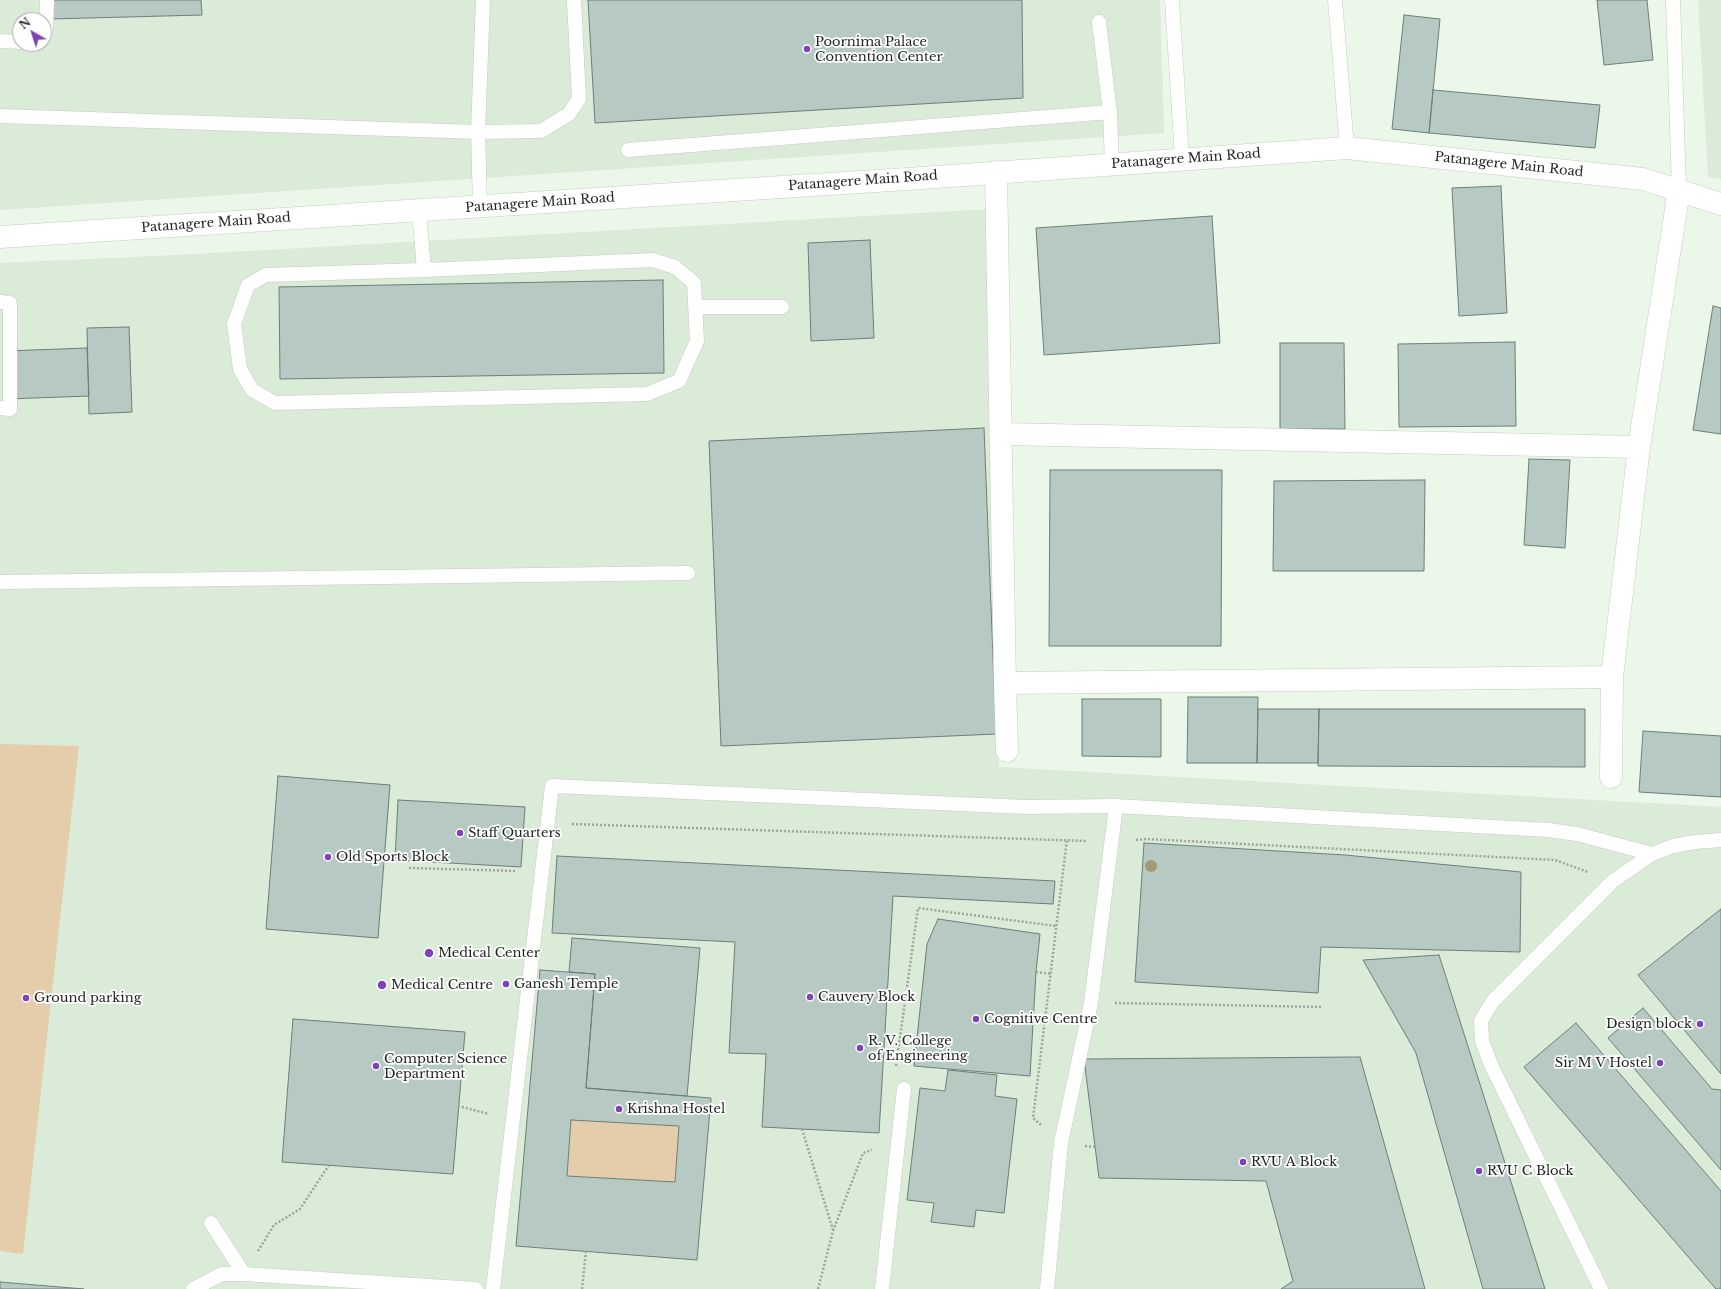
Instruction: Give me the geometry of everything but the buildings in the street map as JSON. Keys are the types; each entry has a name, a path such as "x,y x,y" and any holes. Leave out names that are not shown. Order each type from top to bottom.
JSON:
{"street":[{"name":"Patanagere Main Road","path":"0,237 1347,148 1643,179 1721,204"},
{"path":"996,172 1007,751"},
{"path":"1611,777 1612,677 1639,447 1679,190"},
{"path":"1000,434 1639,447"},
{"path":"1005,683 1612,677"}],"lane":[{"path":"47,0 47,12"},
{"path":"480,206 478,132 483,0"},
{"path":"0,116 478,132 541,131 569,114 579,99 574,0"},
{"path":"1172,0 1182,159"},
{"path":"1335,0 1347,148"},
{"path":"1673,0 1679,190"},
{"path":"1099,22 1110,112 1112,164"},
{"path":"0,41 12,42"},
{"path":"628,150 1110,112"},
{"path":"419,210 424,270"},
{"path":"653,260 675,267 694,283 697,341 679,381 647,394 275,403 252,390 240,369 234,324 248,285 266,275 424,270 653,260"},
{"path":"0,302 10,303 10,409 0,408"},
{"path":"695,307 782,307"},
{"path":"0,582 688,573"},
{"path":"493,1289 552,786 1026,807 1116,806 1548,830 1577,834 1652,854"},
{"path":"1047,1289 1061,1143 1091,1003 1116,806"},
{"path":"1601,1289 1491,1065 1482,1041 1481,1021 1492,1002 1613,881 1652,854 1672,846 1721,840"},
{"path":"882,1289 904,1089"},
{"path":"211,1223 244,1274"},
{"path":"193,1289 222,1274 244,1274 476,1289"}],"path":[{"path":"548,824 1067,839 1111,842 1146,839 1555,860 1613,881"},
{"path":"1061,1143 1033,1118 1067,839"},
{"path":"409,868 542,872"},
{"path":"896,1069 918,908 1056,926"},
{"path":"1036,972 1051,974"},
{"path":"1091,1003 1322,1007"},
{"path":"458,1106 512,1120"},
{"path":"802,1129 833,1231"},
{"path":"818,1289 833,1231 863,1153 878,1148"},
{"path":"244,1274 274,1225 300,1209 330,1165"},
{"path":"582,1289 586,1252"}],"shaded area":[{"path":"0,0 1160,0 1164,133 0,210"},
{"path":"1698,0 1721,0 1721,179 1708,177"},
{"name":"R. V. College of Engineering","path":"991,209 999,767 1721,807 1721,1289 0,1289 0,263 178,255"},
{"name":"Ground parking","path":"0,744 79,746 23,1254 0,1251"},
{"path":"571,1120 679,1126 675,1182 567,1176"}],"place":[{"name":"Poornima Palace Convention Center","path":"807,49"},
{"name":"Staff Quarters","path":"460,833"},
{"name":"Old Sports Block","path":"328,857"},
{"name":"Medical Center","path":"429,953"},
{"name":"Ganesh Temple","path":"506,984"},
{"name":"Medical Centre","path":"382,985"},
{"name":"Cauvery Block","path":"810,997"},
{"name":"Ground parking","path":"26,998"},
{"name":"Cognitive Centre","path":"976,1019"},
{"name":"Design block","path":"1700,1024"},
{"name":"R. V. College of Engineering","path":"860,1048"},
{"name":"Sir M V Hostel","path":"1660,1063"},
{"name":"Computer Science Department","path":"376,1066"},
{"name":"Krishna Hostel","path":"619,1109"},
{"name":"RVU A Block","path":"1243,1162"},
{"name":"RVU C Block","path":"1479,1171"}]}
